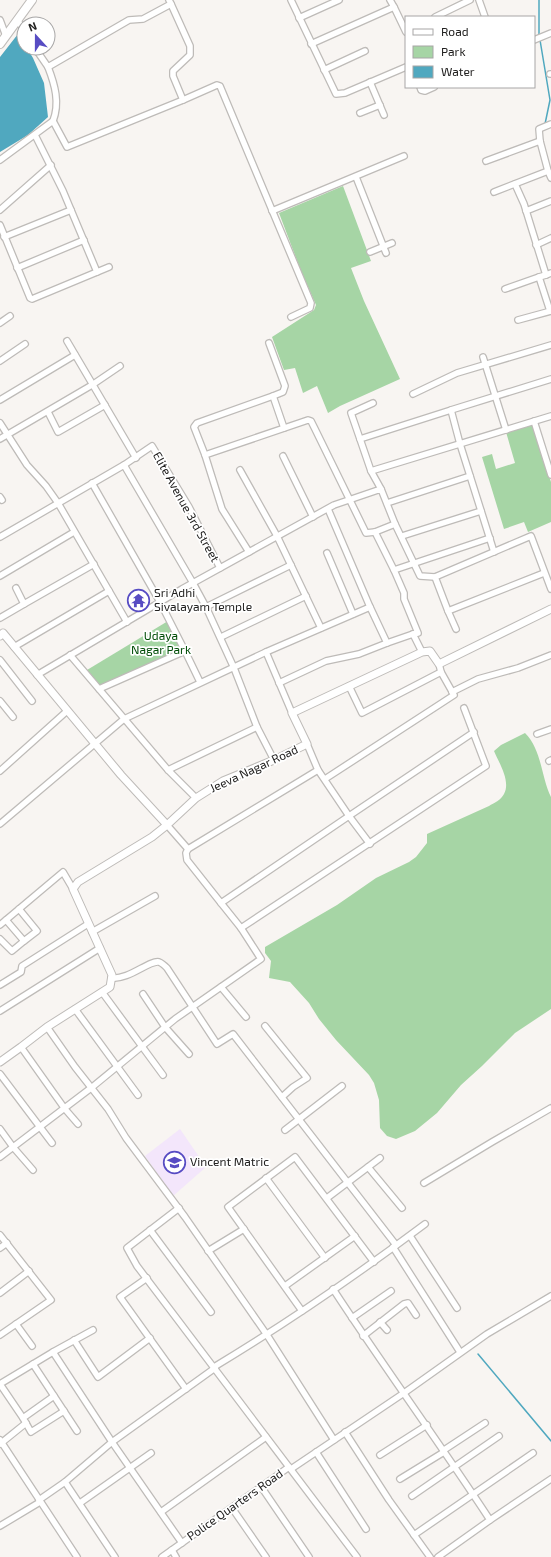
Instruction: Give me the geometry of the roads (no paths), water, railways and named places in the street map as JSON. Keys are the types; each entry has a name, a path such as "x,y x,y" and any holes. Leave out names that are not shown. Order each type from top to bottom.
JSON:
{"main road":[{"path":"21,16 32,0"},
{"path":"0,44 16,24"}],"street":[{"path":"291,0 336,94 346,93 405,67"},
{"path":"300,18 339,0"},
{"path":"390,0 405,30"},
{"path":"437,16 460,2 470,0"},
{"path":"479,0 486,16"},
{"path":"48,67 130,20 143,19 170,2 190,46 190,55 173,71 183,100"},
{"path":"311,44 394,7"},
{"path":"0,20 6,36"},
{"path":"538,39 551,34"},
{"path":"324,70 365,51"},
{"path":"0,160 53,121 56,107 56,91 48,67 41,56"},
{"path":"370,82 384,115"},
{"path":"53,121 67,147 217,85 220,86 311,303 310,308 291,317"},
{"path":"420,88 421,90 425,91 432,88"},
{"path":"360,113 380,104"},
{"path":"551,124 539,129 540,141 551,178"},
{"path":"35,135 51,165 97,272"},
{"path":"486,161 540,141"},
{"path":"272,211 404,156"},
{"path":"0,210 51,165"},
{"path":"494,192 548,171"},
{"path":"356,176 386,253"},
{"path":"505,289 549,274 536,245 526,210 515,184"},
{"path":"526,210 551,201"},
{"path":"4,237 71,210"},
{"path":"0,225 30,298 109,267"},
{"path":"536,245 551,238"},
{"path":"17,268 84,240"},
{"path":"370,252 392,243"},
{"path":"518,320 550,311 539,277"},
{"path":"0,323 10,316"},
{"path":"0,537 136,458 67,341"},
{"path":"249,552 222,509 205,454 194,427 197,423 283,392 285,386 269,343"},
{"path":"0,361 25,344"},
{"path":"413,394 457,374 551,345"},
{"path":"0,400 75,355"},
{"path":"483,357 506,430"},
{"path":"0,439 48,412 120,366"},
{"path":"360,439 551,379"},
{"path":"273,396 284,428"},
{"path":"373,403 351,413 371,471 381,489 395,524 420,576 435,577 531,536 551,589"},
{"path":"48,412 58,432 104,405"},
{"path":"452,410 460,444 494,552"},
{"path":"371,471 551,416"},
{"path":"205,454 308,420 311,421 366,533 375,532 395,524"},
{"path":"534,421 548,456 551,475"},
{"path":"0,423 27,465 46,486 58,503 127,622"},
{"name":"Elite Avenue 3rd Street","path":"136,458 152,446 188,507 220,568"},
{"path":"283,456 313,517"},
{"path":"124,465 194,583 221,637 257,727 274,760"},
{"path":"240,470 277,536 321,628"},
{"path":"387,503 470,476"},
{"path":"92,483 160,602 200,682"},
{"path":"37,675 160,602 277,536 350,499 381,489"},
{"path":"328,509 387,643"},
{"path":"402,536 481,511"},
{"path":"0,576 74,532"},
{"path":"279,683 326,661 359,654 418,633 404,599 404,593 375,532"},
{"path":"394,570 490,538"},
{"path":"327,553 354,614"},
{"path":"0,618 94,564"},
{"path":"206,607 291,565"},
{"path":"448,611 544,573"},
{"path":"435,577 456,629"},
{"path":"16,588 24,604"},
{"path":"14,647 109,591"},
{"path":"221,637 306,596"},
{"path":"0,824 124,719 200,682 370,607"},
{"path":"439,664 551,609"},
{"path":"1,633 121,775 188,849"},
{"path":"413,634 422,652"},
{"path":"99,689 185,651"},
{"path":"266,652 292,713 422,652 430,651 439,664 441,672 454,695 325,779"},
{"path":"70,655 168,770 196,798"},
{"path":"452,692 478,679 518,668 551,655"},
{"path":"0,660 32,701"},
{"path":"349,686 362,712 441,672"},
{"path":"0,701 13,717"},
{"path":"241,928 486,766 464,708"},
{"path":"0,771 68,711"},
{"name":"Jeeva Nagar Road","path":"73,890 78,882 152,837 196,798 223,781 274,760 307,744 292,713"},
{"path":"168,770 257,727"},
{"path":"537,734 551,729"},
{"path":"221,903 474,732"},
{"path":"307,744 318,770 370,844"},
{"path":"0,1157 91,1088 191,1007 261,959 241,928 187,860 186,853 188,849 318,770"},
{"path":"0,925 63,872 73,890 112,976 110,987 47,1027 0,1062"},
{"path":"92,932 155,896"},
{"path":"0,939 12,951 37,930 19,909"},
{"path":"6,920 24,941"},
{"path":"0,985 21,972 22,966 88,924"},
{"path":"0,1011 100,948"},
{"path":"111,978 117,979 126,977 154,962 160,962 167,968 191,1007 218,1044 233,1034 395,1246 460,1352"},
{"path":"222,987 246,1017"},
{"path":"102,992 163,1075"},
{"path":"143,994 165,1027 189,1054"},
{"path":"74,1009 138,1095"},
{"path":"265,1026 274,1035 277,1042 307,1078 293,1087 282,1097"},
{"path":"47,1027 108,1109 126,1138 179,1208 267,1335 334,1440"},
{"path":"22,1047 78,1124"},
{"path":"0,1074 39,1128 52,1143"},
{"path":"285,1130 342,1086"},
{"path":"424,1183 551,1108"},
{"path":"0,1129 33,1170"},
{"path":"302,1311 228,1207 294,1157 327,1198 374,1262"},
{"path":"327,1198 380,1158"},
{"path":"368,1167 402,1208"},
{"path":"266,1178 325,1258"},
{"path":"179,1208 127,1248 137,1266 355,1555 348,1557"},
{"path":"0,1526 40,1501 112,1442 214,1368 267,1335 374,1262 425,1224"},
{"path":"208,1251 244,1229"},
{"path":"150,1230 211,1312"},
{"path":"0,1235 51,1300 0,1335"},
{"path":"285,1286 355,1236"},
{"path":"410,1236 457,1308"},
{"path":"0,1248 7,1243"},
{"path":"0,1293 29,1271"},
{"path":"147,1278 120,1297 186,1389"},
{"path":"333,1289 363,1336 427,1425 490,1520"},
{"path":"352,1318 391,1291"},
{"name":"Police Quarters Road","path":"162,1557 290,1468 404,1393 460,1352 551,1296"},
{"path":"363,1336 404,1304 408,1303 416,1315"},
{"path":"380,1322 387,1330"},
{"path":"16,1324 32,1346"},
{"path":"64,1411 31,1432 0,1384 93,1330"},
{"path":"74,1340 98,1377 150,1338"},
{"path":"53,1352 129,1468 182,1543"},
{"path":"33,1364 77,1430"},
{"path":"54,1396 1,1442 77,1557"},
{"path":"400,1479 485,1423"},
{"path":"380,1455 427,1425"},
{"path":"346,1432 388,1500 430,1557"},
{"path":"412,1496 499,1436"},
{"path":"161,1512 266,1437"},
{"path":"316,1452 366,1530"},
{"path":"80,1504 151,1453"},
{"path":"414,1535 474,1495 532,1453"},
{"path":"438,1557 551,1479"},
{"path":"65,1482 115,1557"},
{"path":"262,1488 309,1557"},
{"path":"232,1508 266,1557"},
{"path":"172,1550 176,1557"}],"water":[{"path":"16,37 16,56 32,56 44,83 48,117 28,135 0,152 0,57"}],"waterway":[{"path":"539,0 539,36"},
{"path":"540,40 550,100 545,124"},
{"path":"478,1354 551,1441"}],"place":[{"name":"Sri Adhi Sivalayam Temple","path":"138,600"},
{"name":"Vincent Matric","path":"175,1162"}],"park label":[{"name":"Udaya Nagar Park","path":"161,643"}]}
